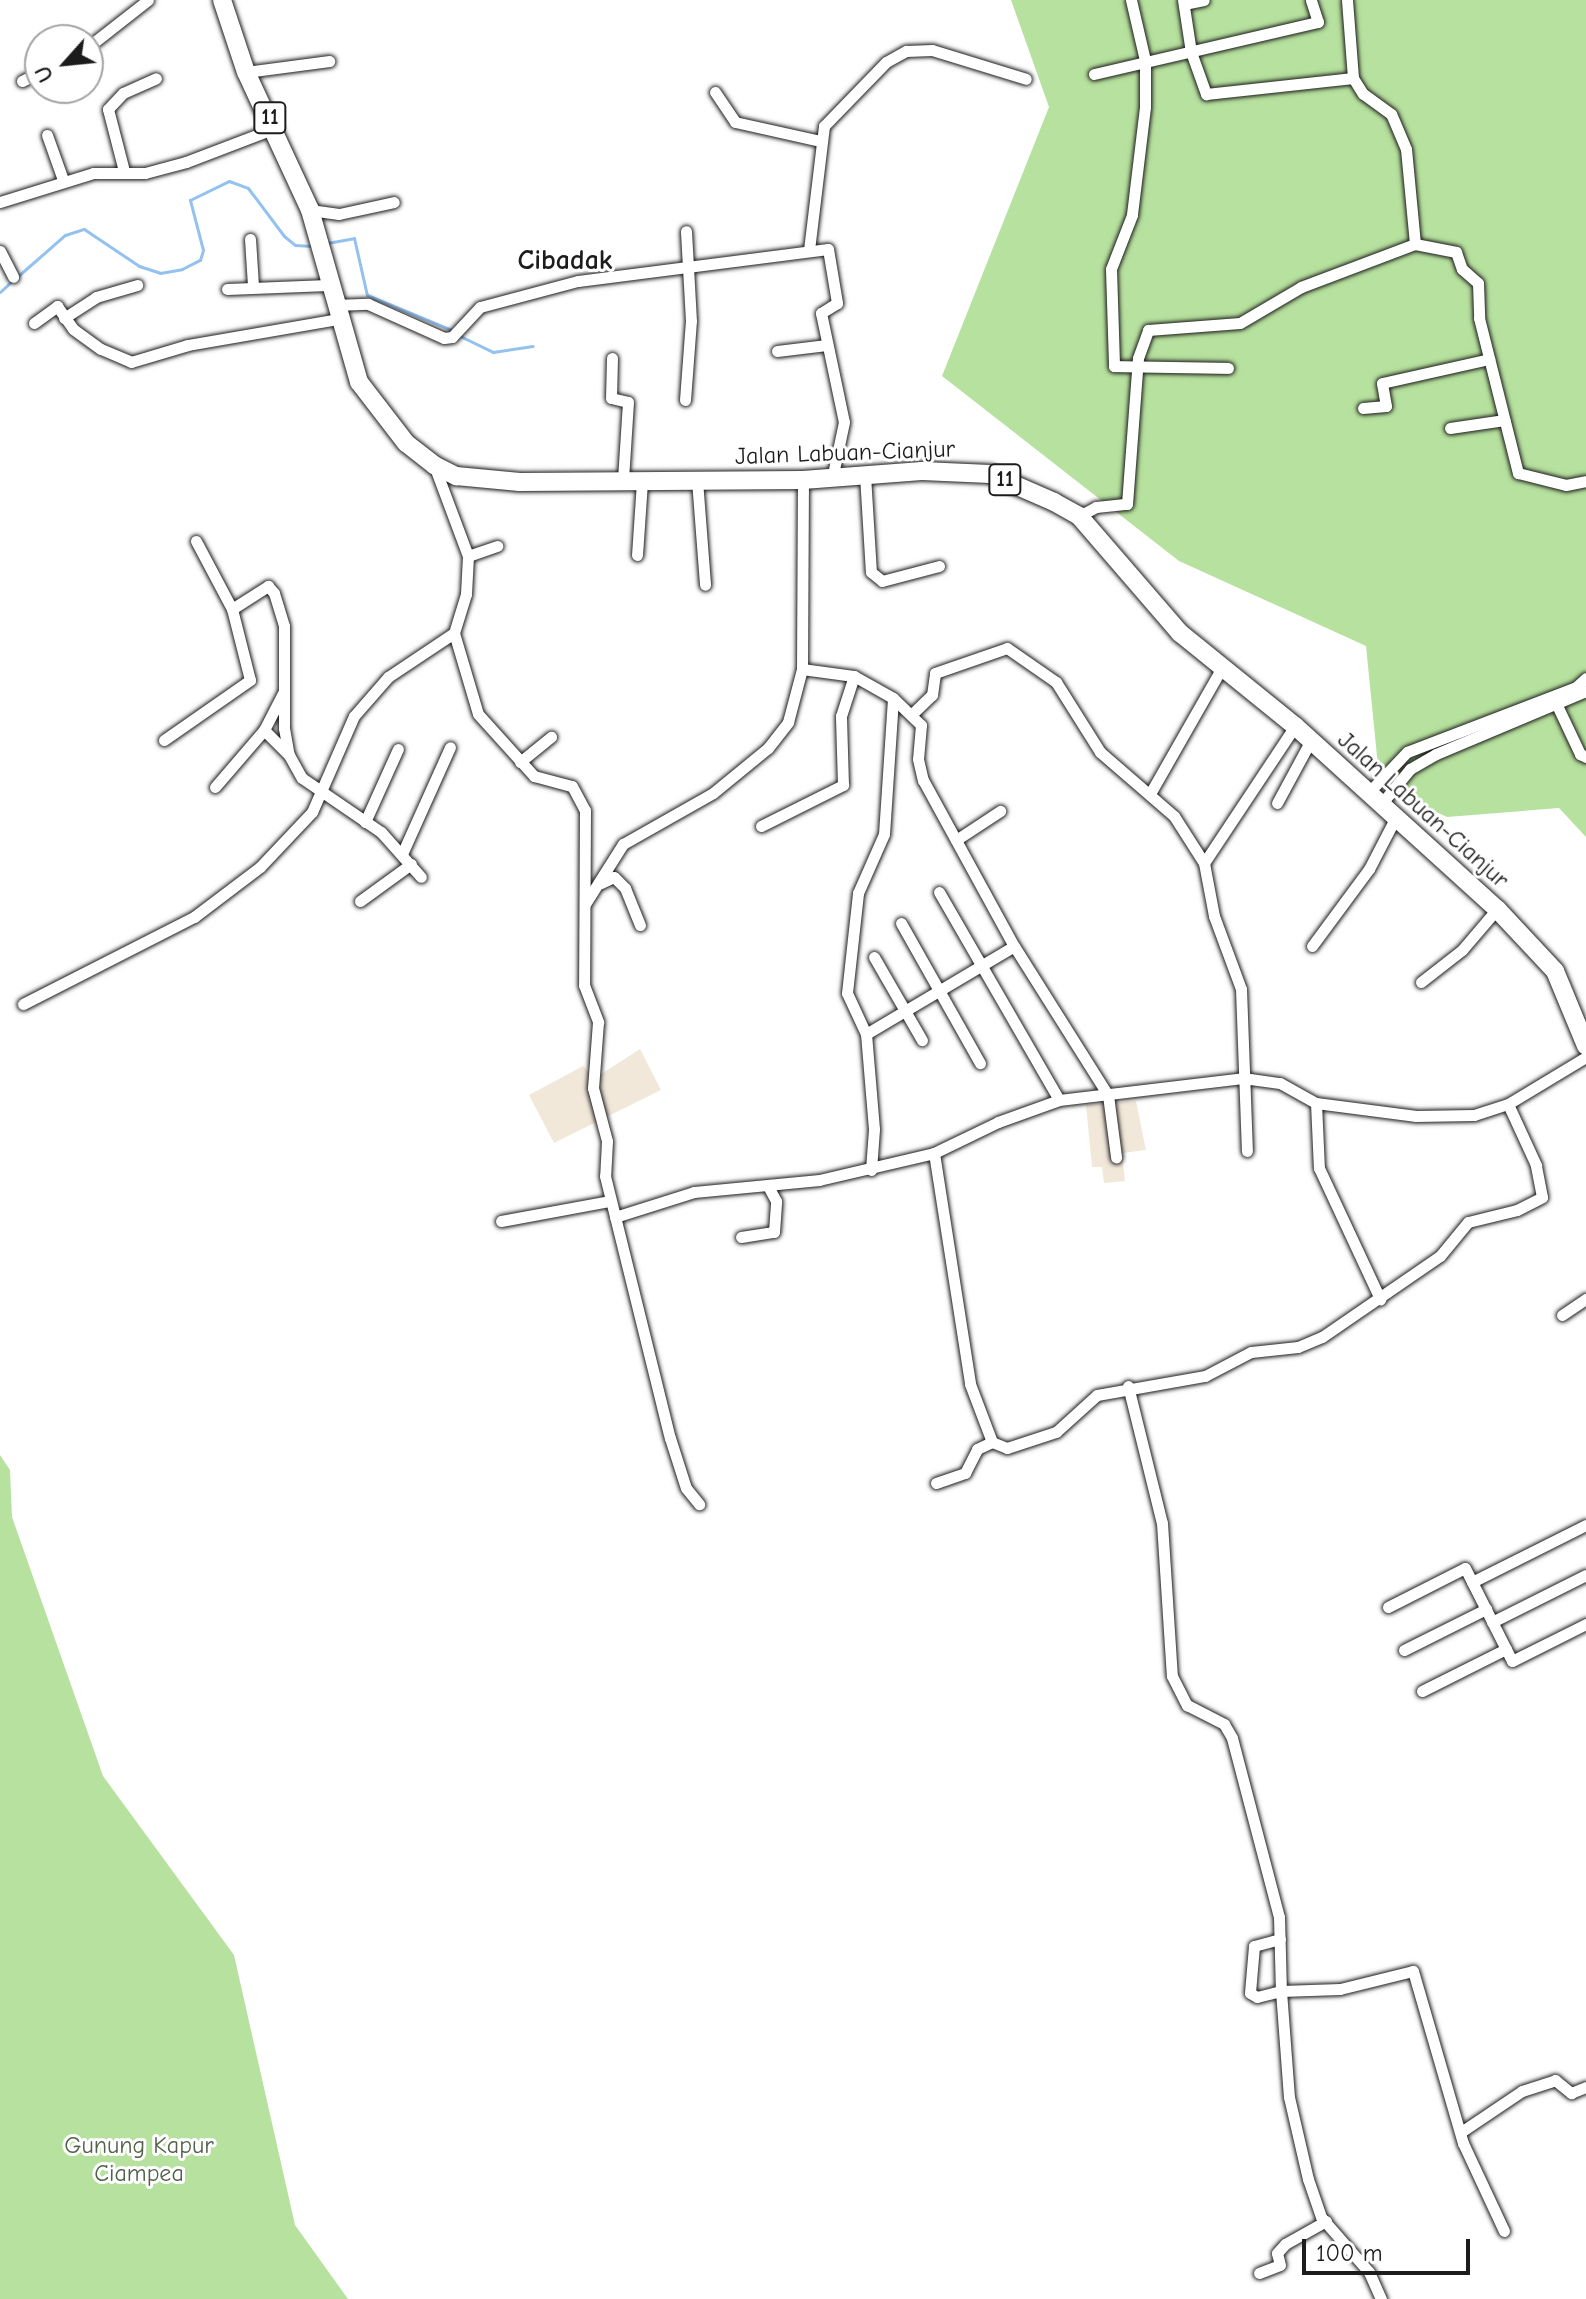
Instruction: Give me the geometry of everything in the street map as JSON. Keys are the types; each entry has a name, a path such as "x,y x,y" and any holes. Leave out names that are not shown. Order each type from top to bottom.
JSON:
{"highway":[{"name":"Jalan Labuan-Cianjur","path":"222,0 246,72 275,128 310,210 328,285 359,382 406,443 434,465 456,476 484,480 803,480 833,474 990,474 1079,516 1142,593 1376,797 1497,909 1555,971 1586,1046"}],"street":[{"path":"104,34 148,0"},
{"path":"1131,0 1145,60 1144,126 1132,215 1116,248 1110,283 1114,366 1228,368"},
{"path":"1204,0 1183,2 1191,52 1206,94 1353,78"},
{"path":"1094,74 1318,22 1311,0"},
{"path":"1347,0 1353,78 1398,126 1406,149 1415,244"},
{"path":"809,250 824,126 886,62 906,51 932,50 1026,79"},
{"path":"246,72 329,61"},
{"path":"124,171 108,109 123,93 156,78"},
{"path":"715,92 735,122 821,141"},
{"path":"0,202 63,180 124,171 145,173 186,162 275,128"},
{"path":"47,135 63,180"},
{"path":"310,210 339,214 394,202"},
{"path":"685,400 691,321 686,231"},
{"path":"250,239 253,286"},
{"path":"1079,516 1096,507 1127,504 1137,368 1148,330 1240,323 1301,287 1415,244 1449,248 1462,269 1474,277 1482,293 1479,318 1514,465 1524,477 1566,485 1586,481"},
{"path":"34,323 54,306 101,349 131,362 188,345 336,312 360,301 432,334 455,333 474,310 578,281 828,249 833,254 837,303 821,313 844,422 833,474"},
{"path":"0,251 13,277"},
{"path":"64,318 96,297 137,285"},
{"path":"227,289 328,285"},
{"path":"777,351 827,345"},
{"path":"612,358 611,398 628,402 637,555"},
{"path":"1363,408 1386,406 1382,383 1489,359"},
{"path":"1450,428 1504,420"},
{"path":"434,465 468,556 466,594 454,633 471,702 534,776 572,786 582,801 587,821 584,985 598,1022 593,1088 607,1141 610,1201 670,1438 686,1488 699,1504"},
{"path":"865,475 871,572 882,581 939,566"},
{"path":"697,480 705,585"},
{"path":"585,904 623,844 713,793 768,748 788,722 802,669 803,480"},
{"path":"164,740 250,680 232,609 196,541"},
{"path":"468,556 497,546"},
{"path":"232,609 268,586 274,593 284,626 284,728 289,755"},
{"path":"23,1004 214,903 260,867 321,795 354,716 388,677 454,633"},
{"path":"912,714 932,695 935,673 1007,648 1056,682 1100,752 1151,792 1204,863 1214,916 1244,1003 1243,1078 1247,1151"},
{"path":"1151,792 1223,666"},
{"path":"802,669 854,676 893,698 912,714 923,735 918,759 923,780 1014,946 1108,1095 1116,1157"},
{"path":"761,826 843,785 841,716 854,676"},
{"path":"1376,797 1410,769 1436,754 1555,701 1586,678"},
{"path":"215,787 264,730 286,689"},
{"path":"1376,797 1407,752 1586,691"},
{"path":"871,1170 874,1129 866,1034 847,993 858,893 884,834 893,698"},
{"path":"1555,701 1580,754 1586,757"},
{"path":"1204,863 1295,726"},
{"path":"264,730 289,755 302,778 321,795 365,822 402,854 421,877"},
{"path":"520,762 551,737"},
{"path":"1277,803 1311,740"},
{"path":"402,854 450,747"},
{"path":"365,822 398,749"},
{"path":"956,840 1000,811"},
{"path":"1312,946 1369,869 1396,817"},
{"path":"360,901 411,864"},
{"path":"601,883 614,877 625,888 640,925"},
{"path":"939,892 1059,1100"},
{"path":"1421,982 1462,950 1497,909"},
{"path":"901,923 980,1063"},
{"path":"866,1034 1014,946"},
{"path":"874,957 922,1040"},
{"path":"615,1217 694,1192 768,1186 871,1170 934,1153 998,1122 1059,1100 1243,1078 1280,1083 1316,1103 1416,1116 1474,1115 1508,1104 1586,1057"},
{"path":"1316,1103 1319,1168 1380,1299"},
{"path":"936,1483 965,1473 977,1449 992,1442 1007,1448 1056,1432 1097,1395 1128,1386 1205,1376 1251,1352 1298,1347 1380,1299 1440,1256 1468,1222 1517,1210 1542,1197 1536,1165 1508,1104"},
{"path":"934,1153 970,1384 992,1442"},
{"path":"741,1237 774,1232 776,1201 768,1186"},
{"path":"501,1221 610,1201"},
{"path":"1562,1315 1586,1299"},
{"path":"1128,1386 1162,1523 1172,1676 1187,1705 1224,1724 1232,1738 1280,1939 1289,2097 1308,2179 1326,2221 1369,2272 1381,2299"},
{"path":"1472,1582 1586,1525"},
{"path":"1388,1607 1465,1568 1512,1661 1586,1624"},
{"path":"1492,1622 1586,1575"},
{"path":"1404,1650 1486,1609"},
{"path":"1422,1691 1506,1649"},
{"path":"1280,1939 1254,1946 1250,1993 1257,1997 1281,1991 1340,1989 1413,1971 1461,2132 1504,2231"},
{"path":"1461,2132 1522,2091 1555,2080 1571,2093 1586,2087"},
{"path":"1259,2273 1280,2265 1277,2253 1285,2244 1326,2221"}],"shaded area":[{"path":"640,1049 661,1090 554,1143 529,1095 583,1066 595,1078"},
{"path":"1136,1101 1146,1150 1122,1153 1125,1181 1104,1183 1102,1167 1092,1167 1086,1105"}],"green space":[{"path":"1011,0 1586,0 1586,837 1559,808 1447,817 1380,786 1366,646 1179,561 942,376 1049,107"},
{"name":"Gunung Kapur Ciampea","path":"0,1455 10,1470 12,1517 103,1776 234,1955 295,2225 348,2299 0,2299"}],"waterway":[{"path":"18,276 65,235 84,229 139,266 160,273 182,269 200,260 203,250 190,200 229,181 248,188 284,236 295,245 312,246"},
{"path":"327,243 354,238 367,295 454,331"},
{"path":"0,292 12,281"},
{"path":"460,336 493,352 533,346"}],"district":[{"name":"Cibadak","path":"565,260"}]}
